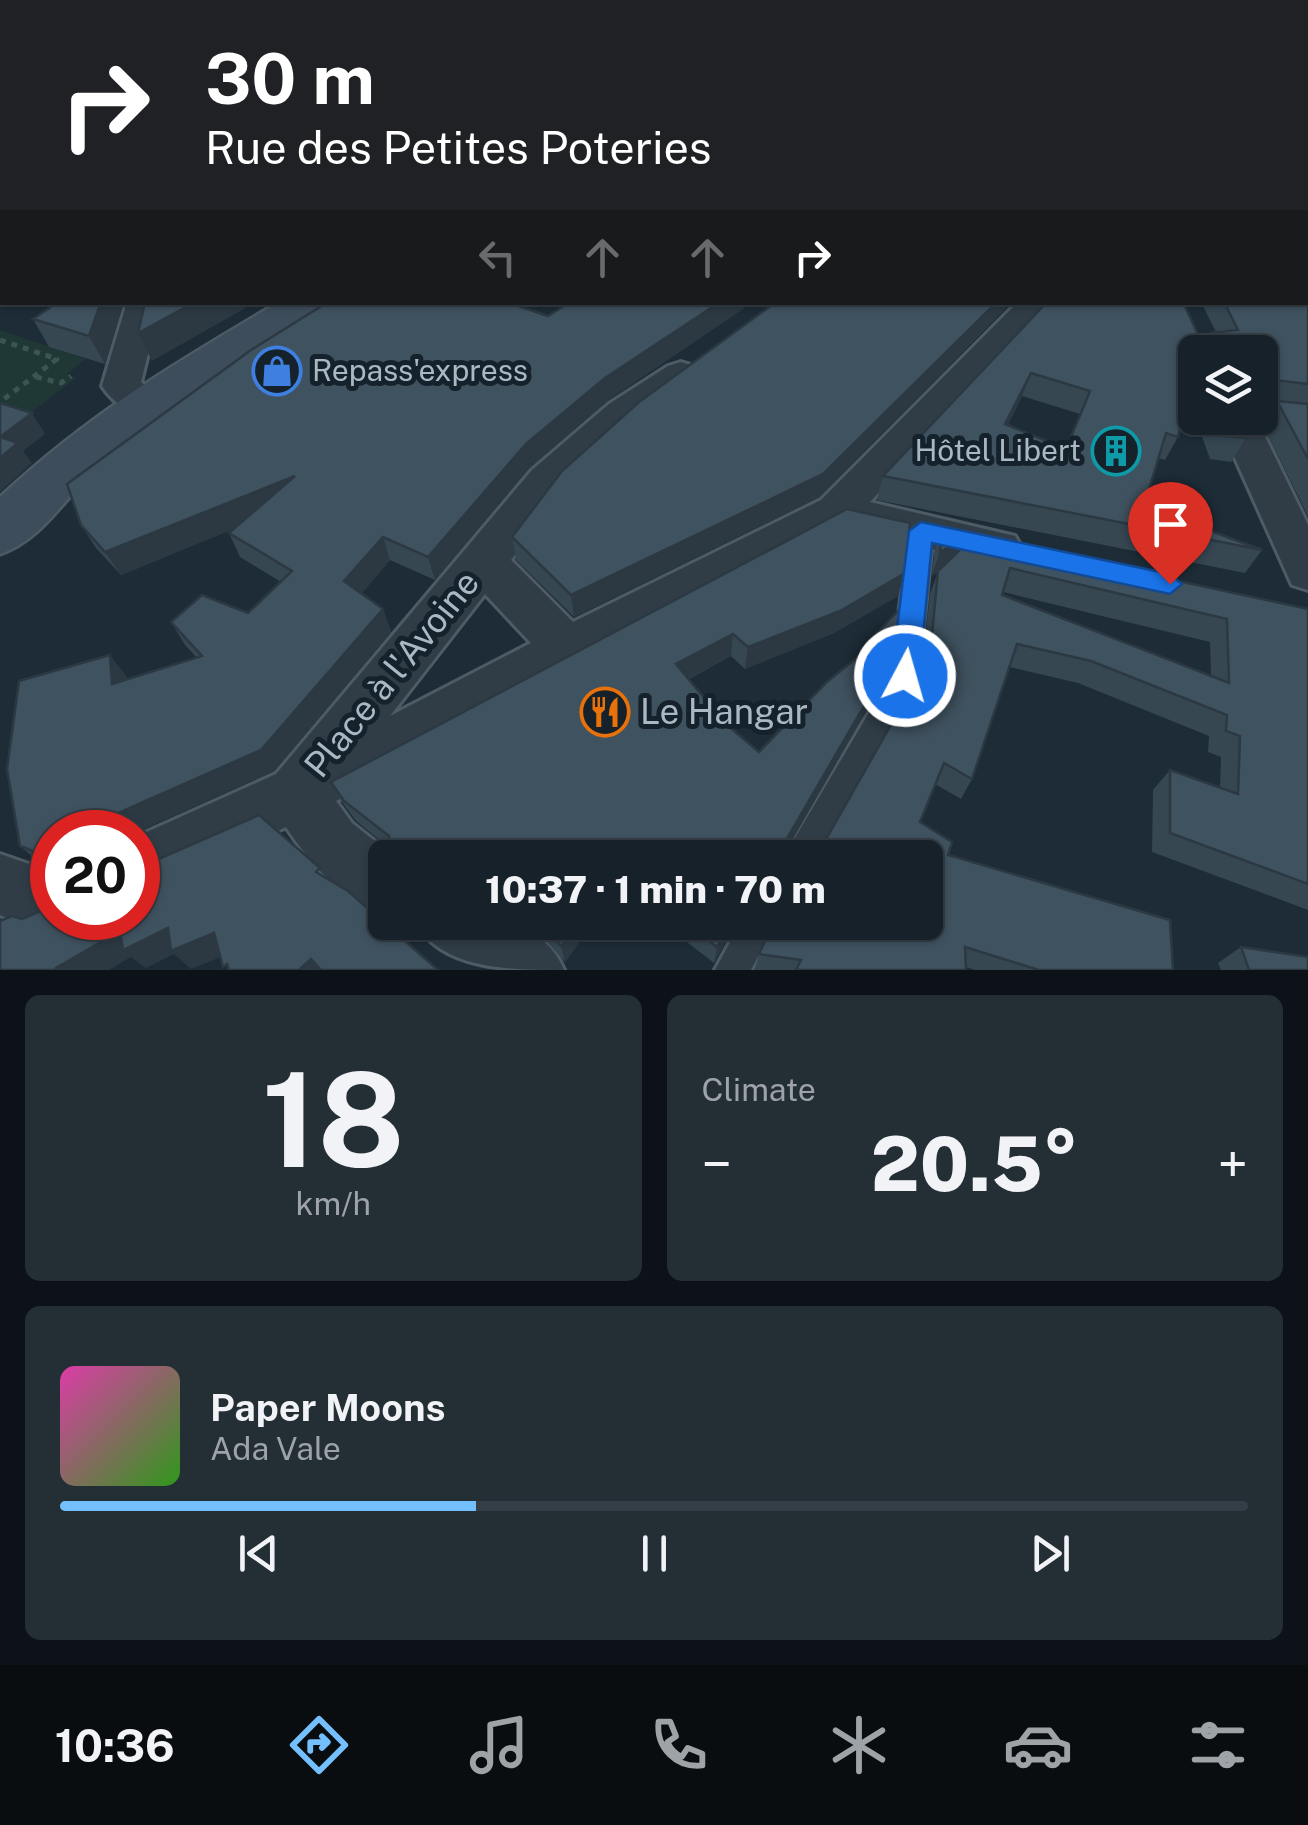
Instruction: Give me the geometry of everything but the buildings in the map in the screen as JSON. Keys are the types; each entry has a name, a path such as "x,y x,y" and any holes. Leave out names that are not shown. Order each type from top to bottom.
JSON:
{"street":[{"path":"143,305 121,386 147,404"},
{"path":"0,532 80,453 147,404 307,305"},
{"path":"567,648 836,511 1035,305"},
{"path":"484,562 560,470 623,413 712,354"},
{"path":"1244,435 1308,572"},
{"path":"836,511 1034,555"},
{"name":"Place à l'Avoine","path":"484,562 567,648 296,792 484,562"},
{"path":"160,856 296,792 330,843 368,873"},
{"path":"480,940 532,970"}],"lane":[{"path":"1278,416 1308,420"},
{"path":"809,840 905,676 921,531"},
{"path":"732,970 750,940"}],"path":[{"path":"0,340 58,359 0,402"},
{"path":"35,376 60,383 71,376"}],"green space":[{"path":"0,330 86,359 67,374 76,378 7,431 0,427"}],"place":[{"name":"Repass'express","path":"277,371"},
{"name":"Hôtel Libert","path":"1116,451"},
{"name":"Le Hangar","path":"605,712"}],"route":[{"path":"905,676 921,531 1170,584"}]}
